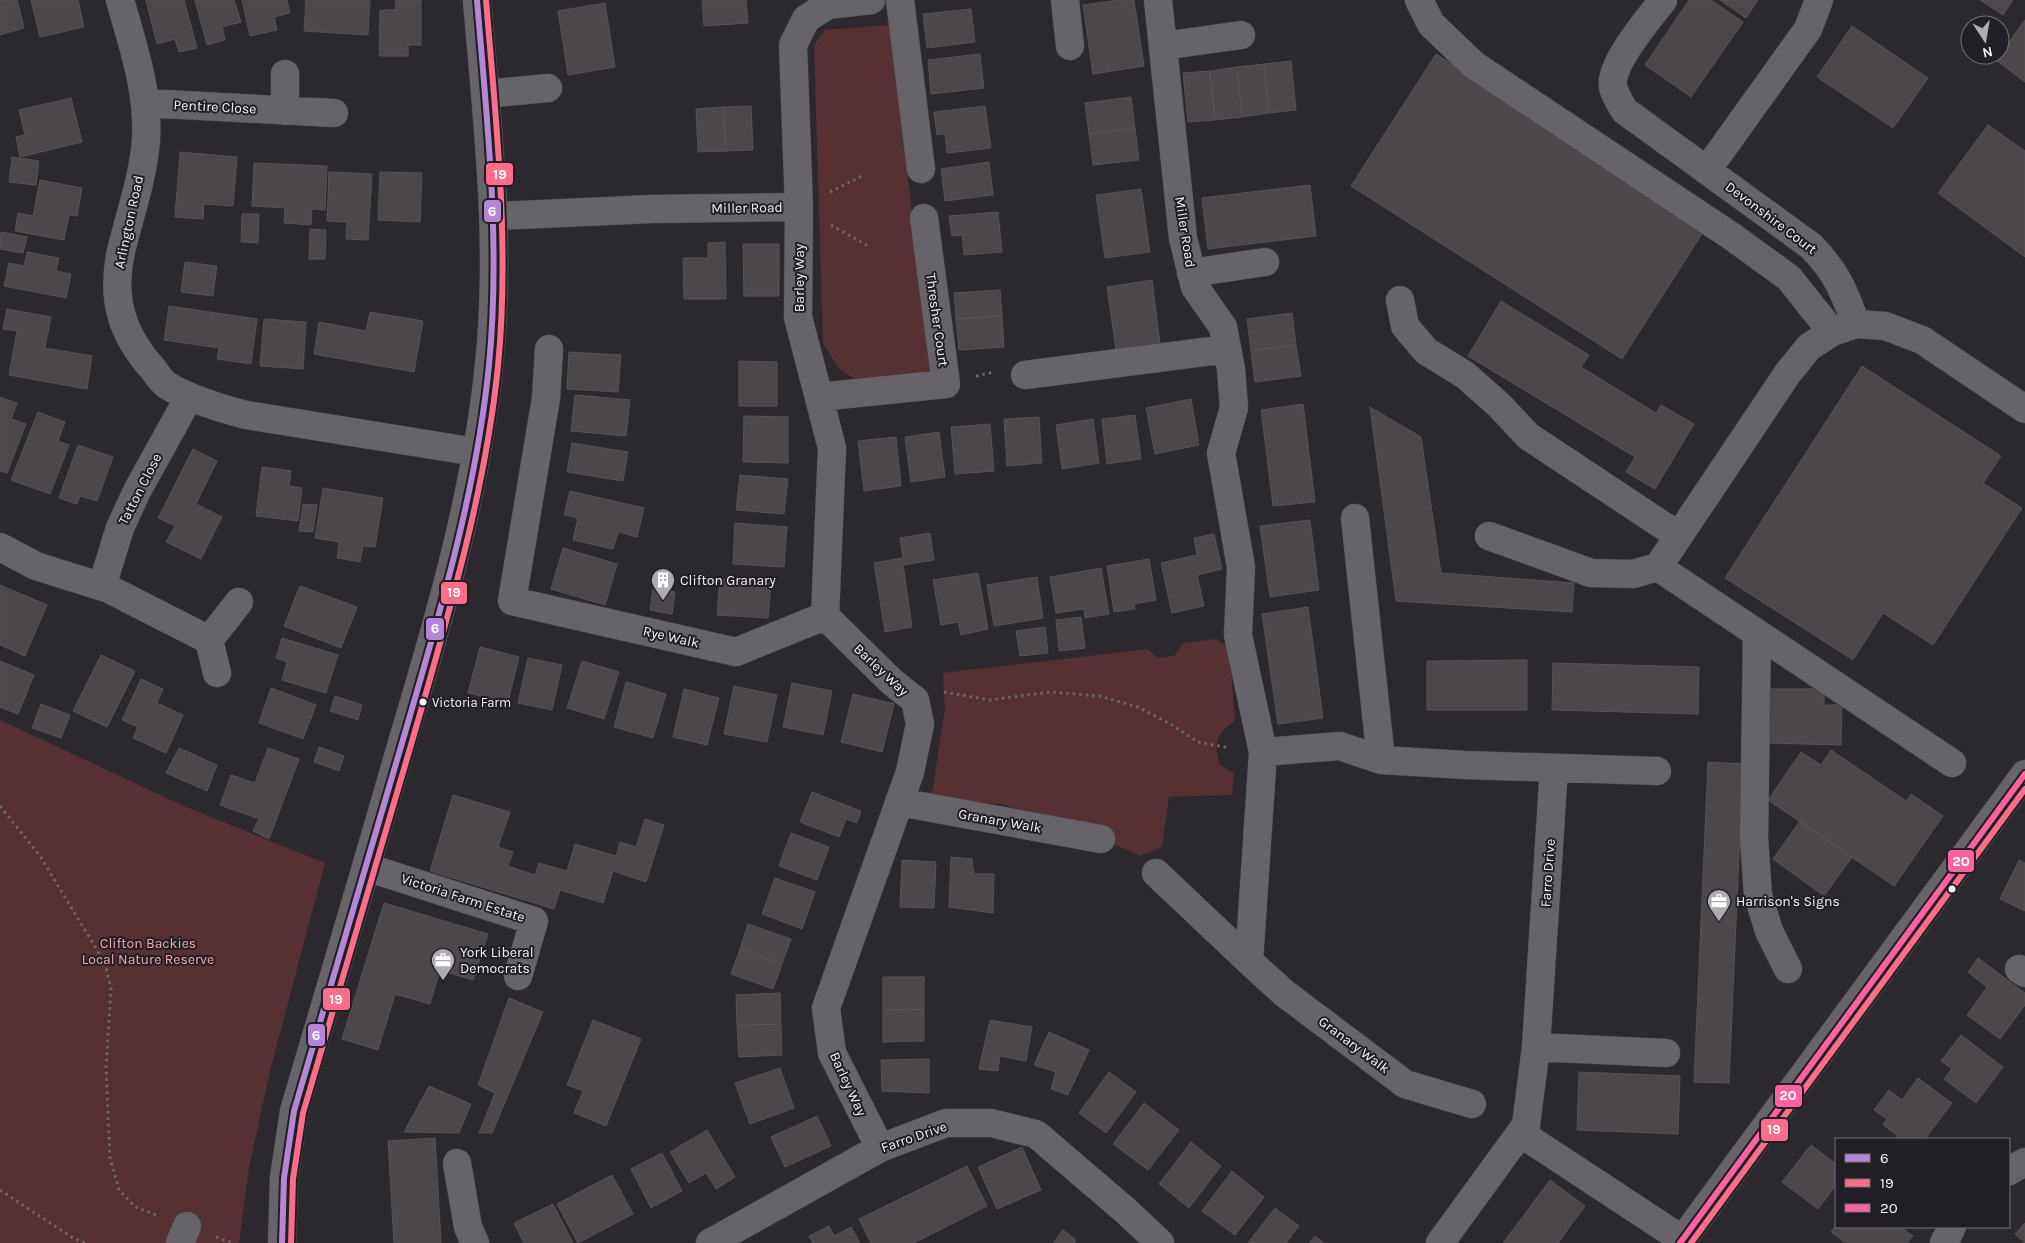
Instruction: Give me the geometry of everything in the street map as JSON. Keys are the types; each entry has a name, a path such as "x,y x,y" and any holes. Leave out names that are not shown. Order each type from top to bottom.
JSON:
{"street":[{"name":"Arlington Road","path":"120,0 140,72 145,103 146,141 137,193 121,252 116,289 123,325 141,357 166,385 215,408 246,415 476,452"},
{"path":"282,1243 284,1178 294,1111 436,629 456,549 476,452 489,364 495,216 477,0"},
{"name":"Miller Road","path":"495,216 652,209 799,207 793,45 805,9 871,0"},
{"path":"900,0 921,169"},
{"path":"1065,0 1070,46"},
{"name":"Miller Road","path":"1158,0 1183,238 1195,287 1223,328 1227,349 1234,408 1220,453 1242,568 1238,635 1263,752"},
{"path":"1420,0 1431,24 1474,65 1734,238 1789,278 1844,328"},
{"name":"Devonshire Court","path":"1663,0 1625,52 1613,79 1615,95 1625,111 1811,246 1828,264 1843,287 1844,328"},
{"path":"1707,170 1808,29 1819,0"},
{"path":"1163,46 1242,35"},
{"path":"285,74 285,111"},
{"path":"485,94 548,88"},
{"name":"Pentire Close","path":"145,103 334,113"},
{"name":"Barley Way","path":"799,207 798,317 832,448 825,616 892,682 915,700 920,724 910,772 826,1008 832,1053 880,1148"},
{"name":"Thresher Court","path":"819,397 946,384 924,218"},
{"path":"1191,273 1265,262"},
{"path":"1400,300 1405,326 1426,351 1465,375 1499,405 1528,436 1679,536"},
{"path":"1489,536 1591,573 1633,574 1658,567 1788,373 1809,347 1844,328 1884,326 1922,340 2025,409"},
{"name":"Rye Walk","path":"549,349 546,398 512,601 736,652 825,616"},
{"path":"1025,375 1227,349"},
{"name":"Tatton Close","path":"102,586 120,528 134,498 189,397"},
{"path":"1355,518 1381,760"},
{"path":"0,547 36,566 102,586 209,640 217,673"},
{"path":"1658,567 1952,763"},
{"path":"209,640 239,602"},
{"path":"1757,633 1754,838 1758,895 1769,932 1788,969"},
{"path":"1249,961 1263,752 1340,746 1381,760 1657,772"},
{"name":"Farro Drive","path":"1440,1243 1526,1125 1536,1048 1554,768"},
{"path":"1520,1132 1681,1241 2025,774"},
{"name":"Granary Walk","path":"899,802 1101,839"},
{"name":"Victoria Farm Estate","path":"366,867 534,921 518,976"},
{"name":"Granary Walk","path":"1156,873 1284,992 1405,1084 1472,1104"},
{"path":"1536,1048 1666,1053"},
{"name":"Farro Drive","path":"710,1243 880,1148 946,1123 991,1123 1036,1134 1126,1211 1160,1243"},
{"path":"2010,1170 2025,1162"},
{"path":"457,1163 468,1227 475,1243"},
{"path":"1944,1243 1952,1228"}],"path":[{"path":"946,384 992,371 1025,375"},
{"path":"915,700 925,692 944,692 990,700 1050,692 1099,696 1138,707 1172,725 1198,742 1263,752"},
{"path":"0,806 40,856 105,962 111,989 106,1068 110,1158 120,1190 135,1207 183,1235"},
{"path":"0,1190 73,1238 86,1243"}],"green space":[{"path":"890,25 931,372 856,380 839,369 823,343 814,45 825,30"},
{"path":"1216,639 1229,647 1235,721 1220,735 1217,750 1220,765 1234,773 1232,795 1169,797 1162,847 1140,856 1071,824 1002,804 931,800 945,709 943,673 1148,649 1158,658 1174,656 1184,643"},
{"name":"Clifton Backies Local Nature Reserve","path":"0,720 186,807 325,863 270,1071 249,1168 239,1243 0,1243"}],"building":[{"path":"0,0 17,0 24,28 0,35"},
{"path":"31,0 78,0 84,27 40,37"},
{"path":"146,0 184,0 197,48 179,52 175,39 157,44"},
{"path":"195,0 234,0 241,22 222,27 225,40 207,45"},
{"path":"242,0 287,0 290,13 274,17 277,30 250,36"},
{"path":"306,0 370,0 368,35 304,31"},
{"path":"396,0 421,0 421,45 408,45 408,56 379,56 380,10 395,10"},
{"path":"702,0 746,0 748,23 704,26"},
{"path":"1134,0 1144,66 1093,74 1083,5"},
{"path":"1689,0 1711,0 1743,22 1691,97 1645,65"},
{"path":"1720,0 1758,0 1746,18"},
{"path":"1980,0 2013,0 2003,15"},
{"path":"605,3 615,67 568,75 558,11"},
{"path":"971,9 975,42 927,48 923,14"},
{"path":"2025,20 2025,82 2003,65 2010,65 2010,41"},
{"path":"1852,26 1928,78 1893,128 1817,77"},
{"path":"980,54 984,88 931,94 928,60"},
{"path":"1436,54 1707,226 1622,359 1351,186"},
{"path":"1291,61 1296,110 1269,113 1264,64"},
{"path":"1264,64 1269,113 1242,117 1237,67"},
{"path":"1237,67 1242,117 1215,120 1210,71"},
{"path":"1210,71 1215,120 1188,122 1183,73"},
{"path":"1131,97 1135,128 1089,134 1085,103"},
{"path":"71,98 82,142 20,157 16,137 25,135 19,110"},
{"path":"751,106 753,150 726,151 723,107"},
{"path":"985,106 991,148 947,153 945,134 937,135 934,112"},
{"path":"723,107 726,151 698,152 696,109"},
{"path":"1988,125 2025,151 2025,257 1938,193"},
{"path":"1135,128 1139,160 1093,165 1089,134"},
{"path":"180,152 237,157 233,206 204,204 203,219 175,217"},
{"path":"12,157 39,161 36,185 9,182"},
{"path":"989,162 993,195 945,201 941,169"},
{"path":"254,163 327,166 325,210 312,209 311,225 284,223 285,208 252,206"},
{"path":"329,172 372,174 368,240 346,239 347,222 327,221"},
{"path":"380,172 422,173 420,222 378,220"},
{"path":"40,180 82,188 77,216 69,215 64,240 15,231 18,213 33,216"},
{"path":"1310,185 1316,236 1208,249 1202,198"},
{"path":"1141,189 1150,252 1105,258 1096,195"},
{"path":"998,212 1002,252 964,255 962,235 952,236 949,216"},
{"path":"242,214 259,214 258,243 241,242"},
{"path":"310,229 326,230 325,259 309,259"},
{"path":"1,232 27,237 23,253 0,249"},
{"path":"725,242 726,299 684,299 683,258 708,258 708,243"},
{"path":"743,244 779,244 779,296 744,296"},
{"path":"27,252 59,258 56,271 71,274 66,298 4,286 9,263 24,266"},
{"path":"185,262 217,266 213,296 181,292"},
{"path":"1152,280 1160,343 1116,350 1107,287"},
{"path":"1000,290 1002,316 956,319 954,293"},
{"path":"1501,301 1589,355 1581,367 1656,413 1661,405 1694,424 1655,489 1626,472 1635,457 1468,356"},
{"path":"169,306 257,319 251,364 217,359 219,348 164,340"},
{"path":"7,309 51,317 45,348 92,356 87,389 9,375 17,331 3,329"},
{"path":"370,312 423,321 414,372 314,354 319,322 366,331"},
{"path":"1292,313 1296,345 1251,351 1247,319"},
{"path":"1002,316 1004,347 959,350 956,319"},
{"path":"264,319 306,322 303,369 260,366"},
{"path":"1296,345 1301,376 1255,382 1251,351"},
{"path":"569,352 621,355 618,392 567,389"},
{"path":"739,361 777,362 777,406 739,406"},
{"path":"1862,366 2001,456 1983,483 2022,508 1933,645 1883,613 1853,660 1725,578"},
{"path":"575,395 630,400 626,436 571,431"},
{"path":"0,397 17,403 11,419 26,424 7,473 0,471"},
{"path":"1191,399 1199,445 1155,454 1146,408"},
{"path":"1303,404 1315,502 1273,506 1261,410"},
{"path":"1370,407 1421,437 1441,573 1574,583 1572,612 1396,601"},
{"path":"38,412 65,422 58,441 69,445 50,494 11,480"},
{"path":"1135,415 1141,459 1107,464 1102,419"},
{"path":"744,416 788,417 788,463 743,462"},
{"path":"1039,417 1042,463 1007,466 1004,419"},
{"path":"1093,419 1099,463 1062,469 1056,425"},
{"path":"990,424 994,471 955,474 951,427"},
{"path":"939,432 945,477 911,482 905,437"},
{"path":"896,437 901,486 864,491 858,441"},
{"path":"572,443 628,452 623,481 567,472"},
{"path":"78,445 113,457 97,501 80,496 77,504 59,498"},
{"path":"193,449 217,461 196,504 222,517 201,559 166,542 175,526 158,518"},
{"path":"262,467 291,471 289,486 302,488 298,521 256,516"},
{"path":"740,475 788,479 784,514 736,510"},
{"path":"323,488 383,498 375,547 363,546 360,562 337,558 339,542 315,538"},
{"path":"570,491 644,508 637,537 618,532 613,549 573,540 578,518 564,515"},
{"path":"303,504 317,505 313,532 299,531"},
{"path":"1310,520 1319,590 1270,597 1260,526"},
{"path":"735,523 787,527 784,567 733,564"},
{"path":"930,533 934,560 903,565 912,627 885,632 874,563 903,558 900,538"},
{"path":"1214,534 1222,569 1197,575 1204,606 1172,613 1161,563 1197,555 1194,538"},
{"path":"563,548 617,564 605,605 551,589"},
{"path":"1149,559 1156,600 1134,604 1135,609 1114,612 1107,566"},
{"path":"1101,568 1109,614 1085,618 1084,609 1056,613 1050,577"},
{"path":"978,573 988,629 961,635 958,622 941,625 933,580"},
{"path":"1037,577 1043,618 994,626 987,585"},
{"path":"720,579 771,582 768,618 717,615"},
{"path":"0,585 47,605 25,656 0,645"},
{"path":"300,586 357,607 341,648 284,626"},
{"name":"Clifton Granary","path":"653,589 675,592 672,614 650,610"},
{"path":"1308,607 1323,718 1278,724 1262,614"},
{"path":"1081,617 1085,648 1059,651 1056,620"},
{"path":"1045,627 1048,653 1020,656 1016,631"},
{"path":"282,638 338,655 326,693 282,680 287,662 276,658"},
{"path":"480,647 519,657 508,702 468,693"},
{"path":"101,655 135,671 107,727 73,711"},
{"path":"528,658 562,665 552,710 518,703"},
{"path":"1527,660 1527,710 1427,710 1427,661"},
{"path":"0,661 34,675 18,714 0,707"},
{"path":"582,661 619,672 604,719 567,708"},
{"path":"1553,663 1699,667 1698,714 1552,710"},
{"path":"141,679 163,689 157,703 183,715 166,753 133,738 138,727 122,720"},
{"path":"626,682 666,694 653,738 614,727"},
{"path":"792,683 832,691 823,735 783,727"},
{"path":"734,686 777,695 767,742 724,734"},
{"path":"271,688 316,705 303,739 259,723"},
{"path":"684,689 719,698 707,745 673,737"},
{"path":"1767,689 1824,689 1824,705 1842,705 1841,745 1766,743"},
{"path":"853,694 894,704 882,752 841,742"},
{"path":"335,696 362,705 358,720 330,711"},
{"path":"41,704 70,715 61,738 32,728"},
{"path":"319,747 344,756 339,771 314,762"},
{"path":"179,748 217,765 207,791 166,773"},
{"path":"268,748 299,759 269,839 253,831 259,819 220,805 231,775 255,783"},
{"path":"1831,750 1906,801 1911,794 1943,816 1894,886 1768,800 1801,752 1821,765"},
{"path":"1708,762 1743,764 1729,1083 1694,1082"},
{"path":"812,792 861,811 857,823 846,819 839,837 800,822"},
{"path":"453,795 510,812 498,847 513,852 508,866 535,875 539,863 567,871 575,844 616,856 620,842 636,847 645,819 664,825 646,882 613,871 603,903 560,890 554,909 430,871"},
{"path":"1800,821 1852,857 1824,896 1773,859"},
{"path":"791,833 829,847 817,880 779,866"},
{"path":"951,857 972,859 974,874 994,874 993,913 949,907"},
{"path":"902,860 936,862 934,908 900,907"},
{"path":"2019,860 2025,863 2025,911 2000,899"},
{"path":"775,878 815,892 802,929 762,914"},
{"path":"384,903 488,934 473,980 440,970 430,1004 395,994 378,1050 342,1039"},
{"path":"748,924 791,939 782,964 740,949"},
{"path":"740,949 782,964 773,989 731,974"},
{"path":"1978,958 2025,993 2025,1005 2000,1039 1967,1015 1987,987 1968,972"},
{"path":"883,977 924,977 924,1009 883,1010"},
{"path":"780,993 781,1024 737,1026 736,995"},
{"path":"509,998 543,1012 492,1133 479,1133 495,1093 478,1085"},
{"path":"924,1009 924,1041 883,1042 883,1010"},
{"path":"593,1020 641,1039 606,1126 574,1113 583,1091 567,1085"},
{"path":"990,1020 1032,1027 1026,1061 1000,1056 998,1071 979,1069"},
{"path":"781,1024 782,1055 739,1057 737,1026"},
{"path":"1049,1032 1089,1050 1068,1095 1051,1089 1056,1072 1034,1065"},
{"path":"1961,1035 2003,1067 1976,1103 1944,1079 1952,1069 1941,1061"},
{"path":"929,1059 929,1093 882,1091 881,1060"},
{"path":"780,1068 794,1108 750,1124 735,1083"},
{"path":"1109,1072 1136,1092 1106,1133 1079,1113"},
{"path":"1579,1072 1680,1076 1678,1134 1577,1130"},
{"path":"1918,1078 1952,1103 1926,1138 1897,1138 1898,1136 1883,1125 1887,1119 1874,1110 1889,1090 1902,1100"},
{"path":"429,1086 471,1104 459,1133 404,1132"},
{"path":"1144,1103 1179,1130 1148,1170 1113,1144"},
{"path":"817,1116 831,1146 785,1167 771,1137"},
{"path":"707,1130 735,1177 716,1189 706,1173 689,1183 670,1152"},
{"path":"435,1138 441,1243 394,1243 388,1141"},
{"path":"1191,1142 1221,1166 1189,1208 1159,1184"},
{"path":"1811,1145 1835,1163 1835,1186 1818,1209 1782,1182"},
{"path":"1022,1147 1041,1190 997,1209 978,1167"},
{"path":"662,1153 682,1191 651,1208 631,1169"},
{"path":"967,1166 987,1206 914,1243 871,1243 859,1219"},
{"path":"1232,1171 1264,1197 1235,1235 1202,1211"},
{"path":"612,1175 633,1214 578,1243 557,1204"},
{"path":"1550,1180 1585,1206 1558,1243 1503,1243"},
{"path":"553,1204 573,1243 524,1243 514,1223"},
{"path":"1275,1208 1299,1226 1286,1243 1248,1243"},
{"path":"2025,1223 2025,1243 2015,1234"},
{"path":"829,1226 834,1236 851,1227 860,1243 813,1243 809,1236"},
{"path":"1835,1226 1835,1228 1901,1228 1913,1236 1907,1243 1846,1243 1831,1232"},
{"path":"1063,1230 1076,1240 1074,1243 1053,1243"},
{"path":"1315,1236 1324,1243 1309,1243"}],"transit line":[{"name":"6","path":"282,1243 284,1178 294,1111 442,603 465,509 483,413 489,365 494,274 491,182 477,0"},
{"name":"19","path":"291,1243 293,1179 303,1113 451,604 474,510 492,414 498,366 503,274 500,183 486,0"},
{"name":"20","path":"1680,1243 2025,774"},
{"name":"19","path":"1691,1243 2025,789"}],"place":[{"name":"Clifton Granary","path":"663,601"},
{"name":"Victoria Farm","path":"423,702"},
{"name":"Harrison's Signs","path":"1719,922"},
{"name":"York Liberal Democrats","path":"443,981"}]}
